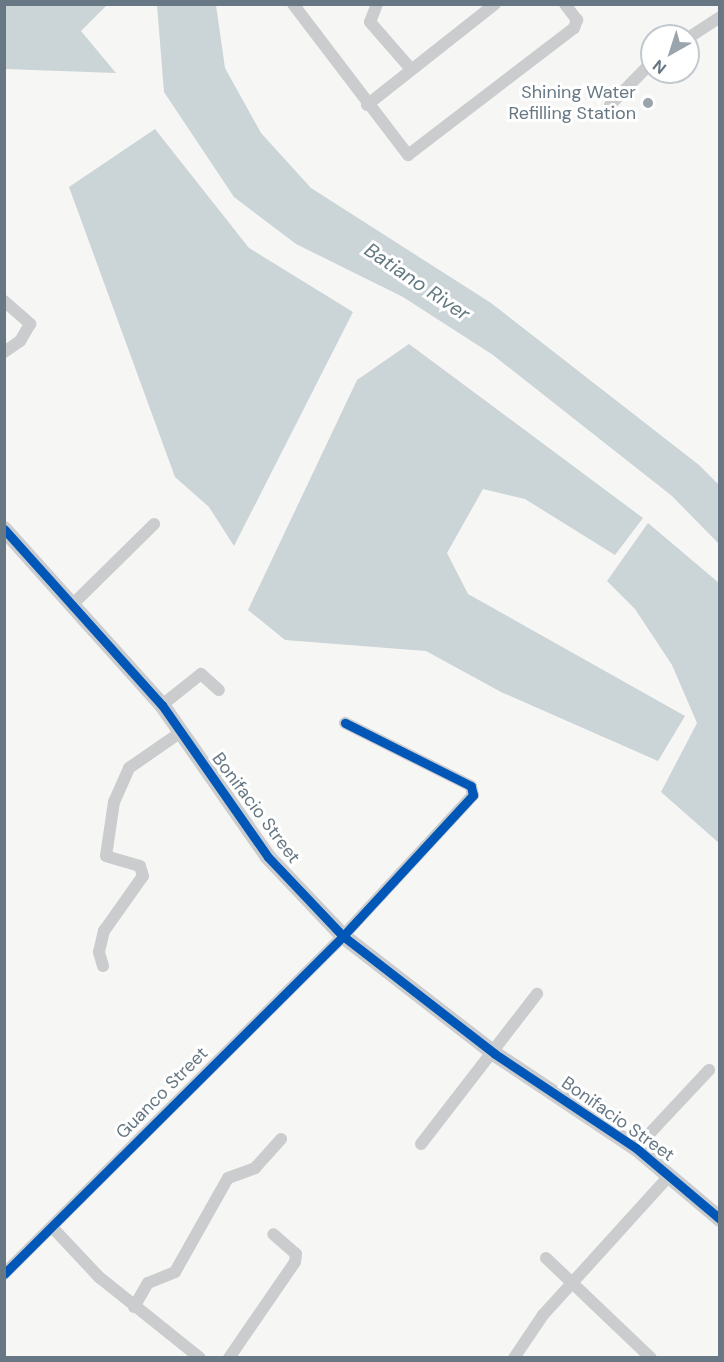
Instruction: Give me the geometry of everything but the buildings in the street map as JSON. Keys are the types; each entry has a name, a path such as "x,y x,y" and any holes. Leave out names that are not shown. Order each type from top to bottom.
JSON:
{"street":[{"path":"293,4 398,149 416,153 574,28 577,20 565,4"},
{"path":"377,4 370,22 411,69"},
{"path":"367,105 495,4"},
{"path":"700,31 720,17"},
{"path":"610,105 640,74"},
{"path":"4,301 30,324 20,341 4,352"},
{"path":"73,604 154,524"},
{"name":"Bonifacio Street","path":"4,529 162,705 268,856 343,936 495,1054 636,1148 720,1220"},
{"path":"162,705 201,674 219,690"},
{"name":"Guanco Street","path":"4,1274 343,936 474,792 345,723"},
{"path":"103,966 99,952 104,931 143,876 140,866 106,856 114,802 129,768 180,732"},
{"path":"421,1144 495,1054 537,994"},
{"path":"636,1148 709,1070"},
{"path":"134,1307 148,1283 175,1272 228,1178 255,1168 281,1139"},
{"path":"514,1358 574,1280 669,1176"},
{"path":"52,1227 134,1307 200,1358"},
{"path":"229,1358 295,1262 296,1254 273,1234"},
{"path":"546,1258 574,1280 651,1358"}],"water":[{"path":"5,4 107,5 81,31 116,73 5,69"},
{"name":"Batiano River","path":"157,5 216,5 225,68 261,133 311,188 491,303 699,465 719,485 719,544 672,496 493,355 403,297 296,244 234,197 164,92"},
{"path":"155,129 249,248 353,312 234,546 209,507 175,477 69,187"},
{"path":"409,344 643,518 615,555 525,499 483,489 447,553 468,594 685,716 658,761 501,692 426,651 285,640 248,610 357,380"},
{"path":"648,523 719,583 719,843 661,792 697,723 672,665 635,609 607,581"}],"cycle path":[{"path":"4,529 162,705 268,857 343,936 495,1054 636,1148 720,1219"},
{"path":"4,1274 343,936 473,795 471,786 345,723"}],"place":[{"name":"Shining Water Refilling Station","path":"648,103"}]}
